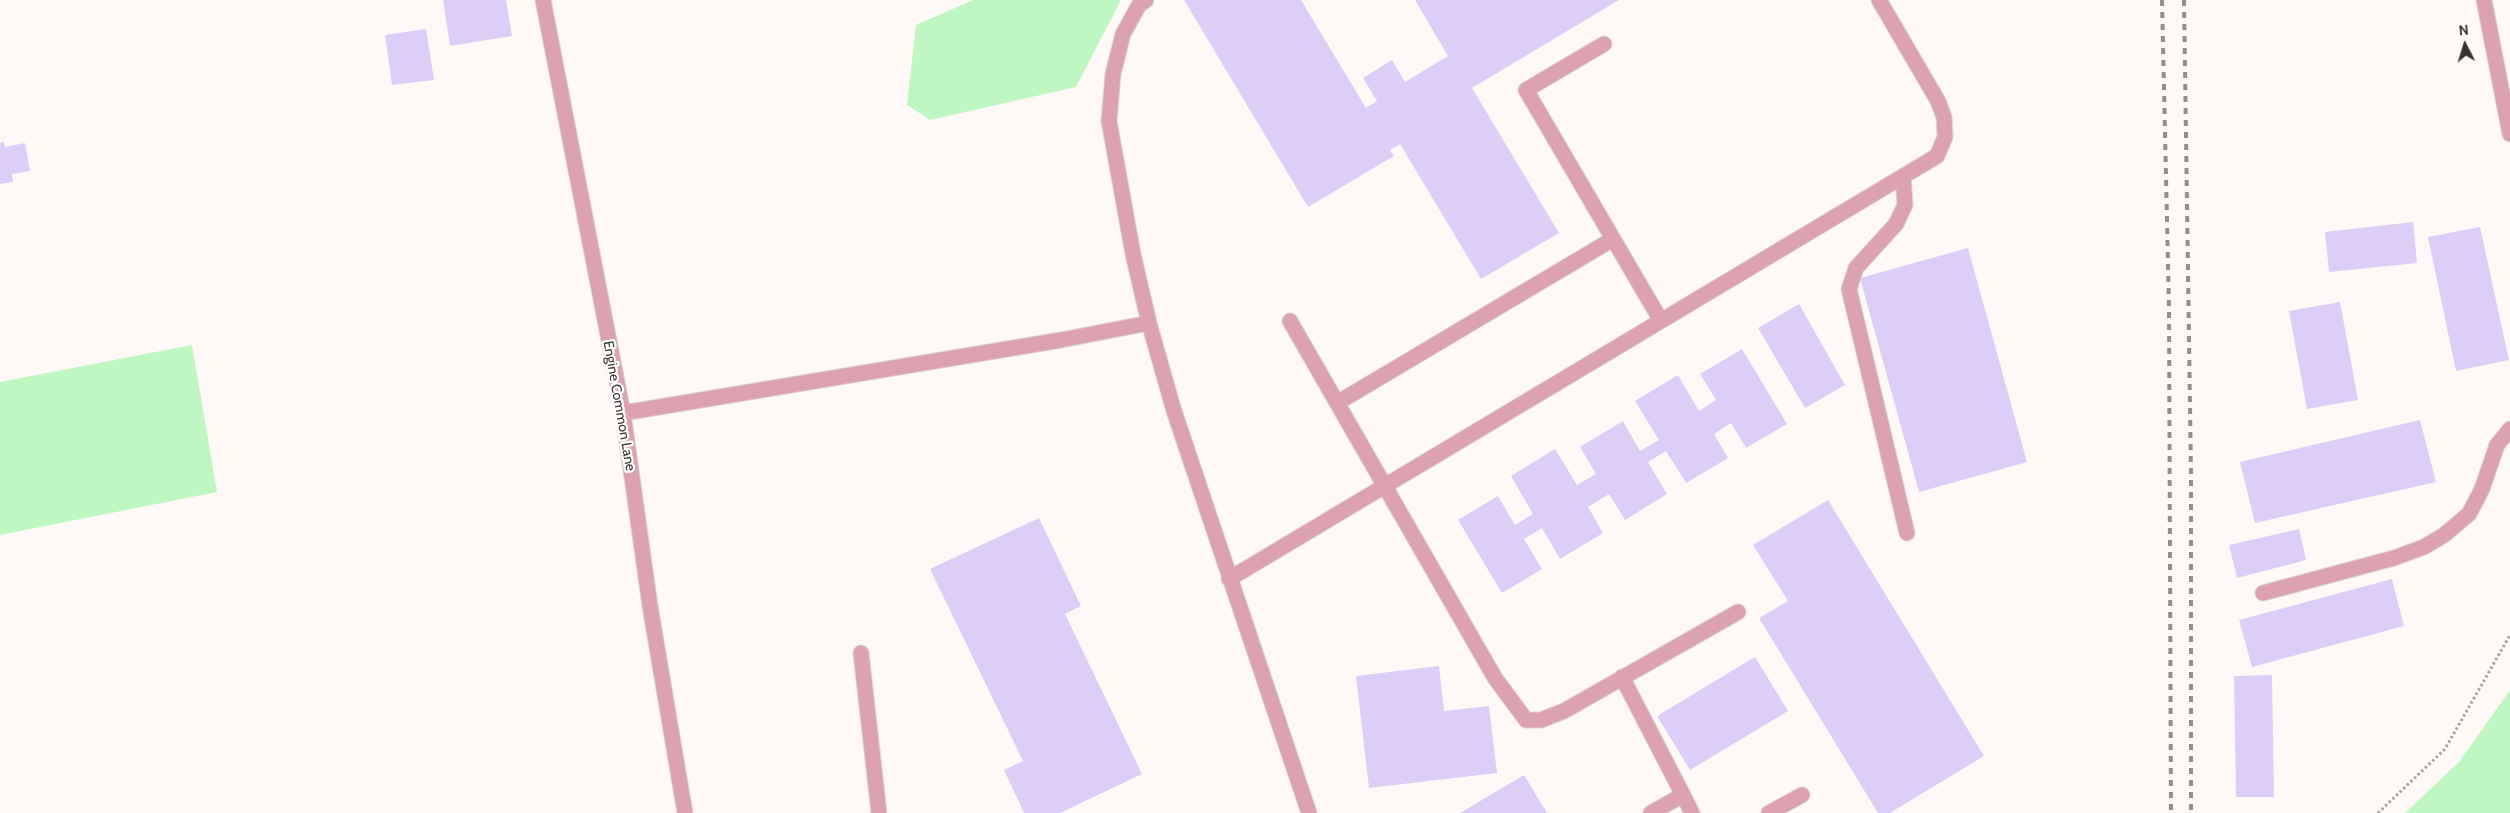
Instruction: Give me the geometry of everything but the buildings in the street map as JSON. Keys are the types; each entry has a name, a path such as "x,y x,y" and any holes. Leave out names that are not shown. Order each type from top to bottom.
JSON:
{"street":[{"name":"Engine Common Lane","path":"543,0 623,413 650,606 685,813"},
{"path":"1146,0 1139,5 1123,34 1113,74 1109,121 1133,254 1148,323 1229,579 1309,813"},
{"path":"1229,579 1937,156 1945,137 1944,117 1938,101 1879,0"},
{"path":"2484,0 2510,134"},
{"path":"1604,44 1526,90 1660,320"},
{"path":"1903,176 1904,205 1896,224 1856,268 1849,289 1907,532"},
{"path":"1338,402 1613,239"},
{"path":"1290,321 1495,678 1526,720 1541,720 1564,711 1738,612"},
{"path":"623,413 1061,340 1148,323"},
{"path":"2263,593 2394,558 2424,547 2444,535 2469,514 2482,489 2497,445 2510,430"},
{"path":"861,653 878,813"},
{"path":"1622,677 1692,813"},
{"path":"1652,813 1683,795"},
{"path":"1769,813 1802,795"}],"path":[{"path":"2378,813 2445,749 2510,636"}],"green space":[{"path":"973,0 1121,0 1076,87 930,120 907,105 916,25"},
{"path":"192,345 217,492 0,535 0,382"},
{"path":"2510,690 2510,813 2405,813 2459,762"}],"railway":[{"path":"2162,0 2169,308 2171,813"},
{"path":"2184,0 2191,473 2191,813"}]}
